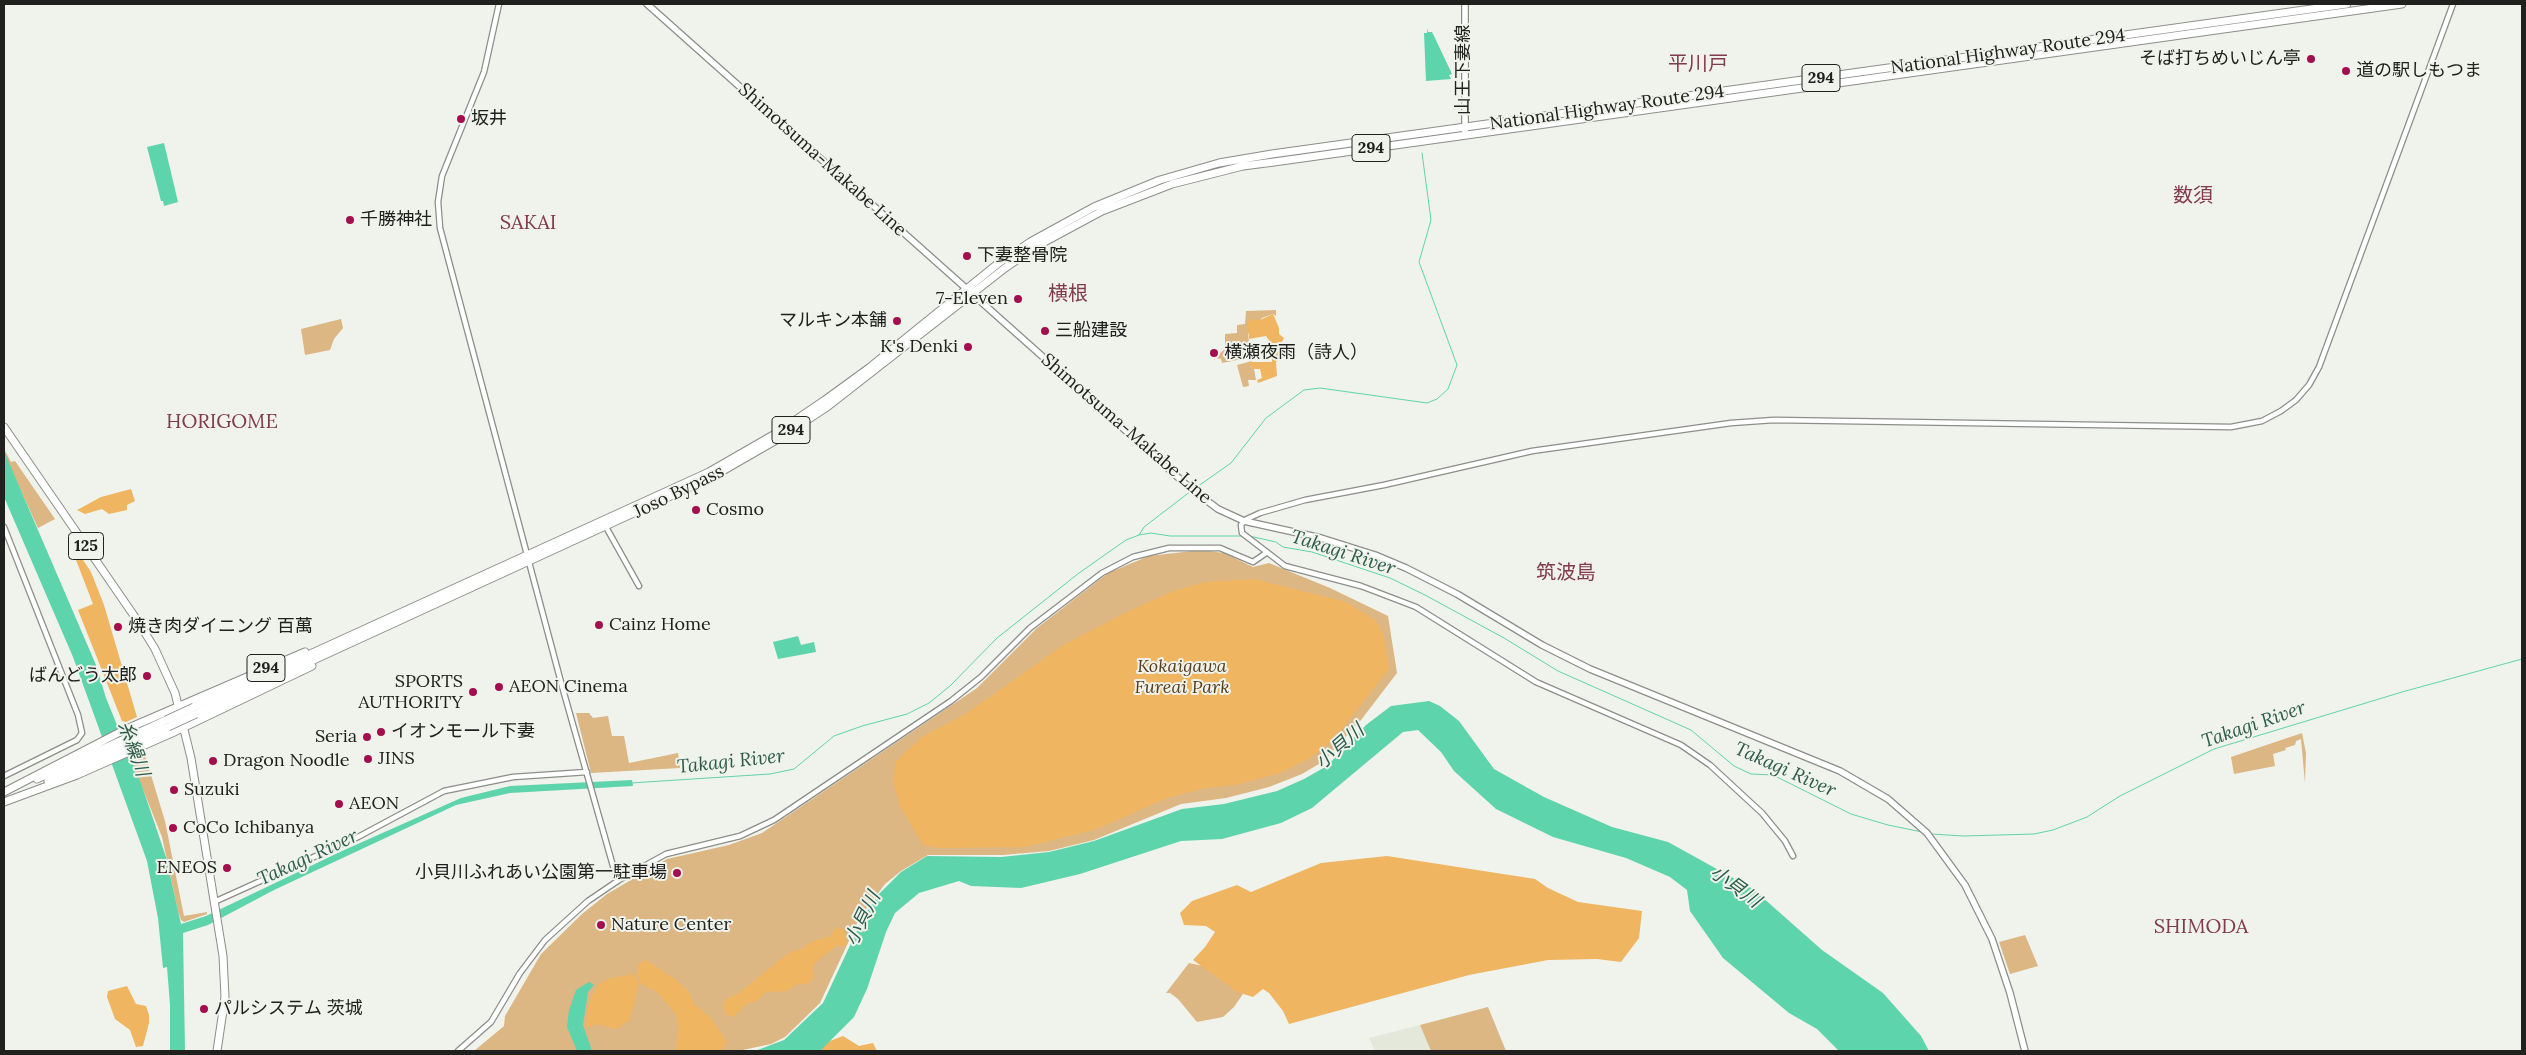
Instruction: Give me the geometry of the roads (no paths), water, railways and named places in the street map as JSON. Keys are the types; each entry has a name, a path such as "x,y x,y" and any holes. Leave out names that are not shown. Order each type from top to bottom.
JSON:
{"highway":[{"name":"National Highway Route 294","path":"972,294 1020,258 1071,226 1132,198 1172,184 1244,166 1464,132 2347,4"},
{"name":"National Highway Route 294","path":"912,332 966,288 1032,241 1069,220 1160,180 1242,159 1464,132 2402,4"},
{"name":"Joso Bypass","path":"356,638 479,577 606,527 712,477 778,439 873,373 972,294"},
{"name":"Joso Bypass","path":"356,638 677,488 775,434 862,374 912,332"},
{"name":"125","path":"4,427 139,623 161,662 179,706 218,922 226,980 223,1016 217,1051"},
{"name":"294","path":"4,802 102,753 124,730 278,662 356,638"},
{"name":"294","path":"131,744 167,723 356,638"},
{"name":"294","path":"4,793 102,753 184,728 280,684 356,638"}],"main road":[{"name":"Shimotsuma-Makabe Line","path":"647,4 1190,488 1218,509 1244,521 1329,541 1406,568 1458,594 1542,645 1590,669 1850,776 1888,799 1914,821 1936,846 1965,885 1982,917 2004,974 2025,1051"},
{"name":"山王下妻線","path":"1464,132 1465,4"}],"street":[{"path":"500,4 480,86 445,167 438,210 442,238 612,866 619,880"},
{"path":"1793,856 1785,841 1762,813 1710,765 1681,745 1536,682 1416,607 1361,586 1292,569 1266,553 1242,533 1241,528 1244,521 1260,513 1305,500 1384,485 1537,450 1731,423 1774,420 2232,427 2262,421 2292,403 2304,391 2316,374 2453,4"},
{"path":"4,527 78,715 82,733 77,740 4,776"},
{"path":"606,527 639,586"},
{"path":"458,1051 491,1022 520,973 545,940 588,901 619,880 666,854 740,836 774,820 951,701 982,677 1041,619 1118,563 1143,553 1178,548 1220,548 1253,562 1266,553"},
{"path":"215,905 394,819 444,791 513,777 587,774"}],"water":[{"path":"1427,28 1428,32 1432,32 1452,74 1449,75 1451,79 1426,81 1424,33 1427,33"},
{"path":"164,143 178,202 164,206 147,147"},
{"path":"4,451 96,665 106,698 142,786 166,857 181,924 206,916 342,851 461,798 510,786 632,780 633,786 510,793 456,805 274,890 208,925 183,933 185,1051 170,1051 170,1005 167,967 163,968 158,918 147,861 73,657 4,497"},
{"path":"798,636 801,645 814,642 816,652 778,659 773,642"},
{"name":"小貝川","path":"1429,701 1440,706 1459,721 1494,769 1544,797 1612,827 1668,842 1753,889 1822,950 1883,993 1921,1036 1929,1051 1839,1051 1817,1029 1789,1013 1723,958 1690,911 1687,890 1670,877 1626,858 1553,837 1496,809 1454,771 1441,752 1418,730 1403,732 1312,808 1281,823 1222,839 1181,841 1080,874 1021,888 971,886 959,881 919,893 895,913 886,932 867,989 854,1017 820,1051 755,1051 784,1040 823,1003 862,920 876,897 901,872 927,856 1001,857 1049,852 1094,841 1182,809 1224,804 1277,791 1327,766 1366,725 1391,706"},
{"path":"589,982 594,985 588,992 583,1025 592,1051 577,1051 567,1027 569,1010 576,990"}],"waterway":[{"path":"1194,489 1231,463 1266,418 1304,390 1320,388 1427,403 1437,399 1448,389 1457,365 1419,262 1431,220 1422,153"},
{"path":"1139,535 1144,527 1191,491"},
{"name":"Takagi River","path":"631,783 770,774 794,769 834,736 907,714 929,703 950,686 997,638 1079,573 1126,540 1151,533 1170,536 1243,536"},
{"name":"Takagi River","path":"1249,536 1276,542 1283,547 1312,552 1390,578 1504,638 1558,671 1691,730 1734,766 1751,774 1773,775 1851,814 1888,825 1922,832"},
{"name":"Takagi River","path":"1931,834 1964,836 2034,834 2053,830 2087,817 2120,796 2214,749 2402,692 2522,659"}],"place":[{"name":"そば打ちめいじん亭","path":"2311,59"},
{"name":"道の駅しもつま","path":"2346,71"},
{"name":"坂井","path":"461,119"},
{"name":"千勝神社","path":"350,220"},
{"name":"下妻整骨院","path":"967,256"},
{"name":"7-Eleven","path":"1018,299"},
{"name":"マルキン本舗","path":"897,321"},
{"name":"三船建設","path":"1045,331"},
{"name":"K's Denki","path":"968,347"},
{"name":"横瀬夜雨（詩人）","path":"1214,353"},
{"name":"Cosmo","path":"696,510"},
{"name":"Cainz Home","path":"599,625"},
{"name":"焼き肉ダイニング 百萬","path":"118,627"},
{"name":"ばんどう太郎","path":"147,676"},
{"name":"AEON Cinema","path":"499,687"},
{"name":"SPORTS AUTHORITY","path":"473,692"},
{"name":"イオンモール下妻","path":"381,732"},
{"name":"Seria","path":"367,737"},
{"name":"JINS","path":"368,759"},
{"name":"Dragon Noodle","path":"213,761"},
{"name":"Suzuki","path":"174,790"},
{"name":"AEON","path":"339,804"},
{"name":"CoCo Ichibanya","path":"173,828"},
{"name":"ENEOS","path":"227,868"},
{"name":"小貝川ふれあい公園第一駐車場","path":"677,873"},
{"name":"Nature Center","path":"601,925"},
{"name":"パルシステム 茨城","path":"204,1009"}],"district":[{"name":"平川戸","path":"1698,64"},
{"name":"数須","path":"2193,196"},
{"name":"SAKAI","path":"528,223"},
{"name":"横根","path":"1068,294"},
{"name":"HORIGOME","path":"222,422"},
{"name":"筑波島","path":"1566,573"},
{"name":"SHIMODA","path":"2201,927"}],"park label":[{"name":"Kokaigawa Fureai Park","path":"1182,678"}],"water label":[{"name":"糸繰川","path":"133,749"}]}
